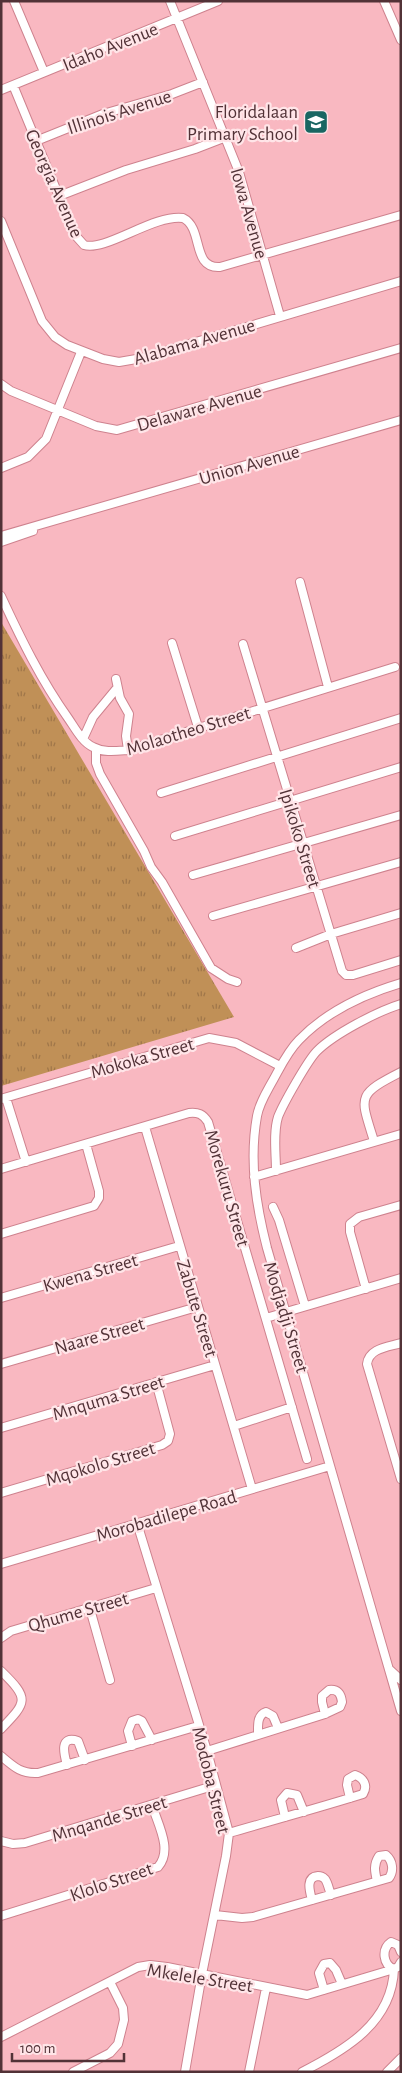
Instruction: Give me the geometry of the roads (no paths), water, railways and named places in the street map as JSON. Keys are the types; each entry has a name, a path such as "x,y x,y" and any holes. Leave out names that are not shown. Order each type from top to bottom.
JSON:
{"street":[{"path":"14,1 44,72"},
{"name":"Iowa Avenue","path":"170,1 239,172 280,316"},
{"name":"Idaho Avenue","path":"1,90 218,1"},
{"path":"384,1 401,40"},
{"name":"Illinois Avenue","path":"36,141 103,114 172,94 203,82"},
{"name":"Georgia Avenue","path":"13,85 78,240 88,247 163,220 178,217 189,222 203,259 211,267 220,267 263,256"},
{"path":"60,196 126,170 189,151 226,137"},
{"path":"263,256 401,215"},
{"name":"Alabama Avenue","path":"1,221 42,321 55,337 81,352 111,361 129,361 401,281"},
{"name":"Delaware Avenue","path":"1,384 11,391 106,429 122,429 401,348"},
{"path":"1,468 28,457 41,446 50,431 81,352"},
{"name":"Union Avenue","path":"1,536 401,420"},
{"name":"Union Avenue","path":"1,542 96,508"},
{"path":"300,582 328,687"},
{"path":"1,596 32,662 83,738 96,749 96,763 100,774 198,947 211,968 228,979 237,982"},
{"path":"172,643 198,727"},
{"name":"Ipikoko Street","path":"243,644 342,971 346,975 353,975 401,960"},
{"name":"Molaotheo Street","path":"96,749 108,752 128,750 395,667"},
{"path":"116,679 117,688 129,714 126,736 128,750"},
{"path":"83,738 93,717 117,688"},
{"path":"161,793 401,718"},
{"path":"175,836 401,767"},
{"path":"193,876 401,815"},
{"path":"213,916 401,862"},
{"path":"296,948 331,934 401,913"},
{"name":"Modjadji Street","path":"401,983 364,996 312,1028 298,1040 280,1066 264,1096 257,1115 254,1177 258,1216 388,1669 398,1692 401,1711"},
{"path":"276,1171 278,1116 313,1056 321,1047 356,1025 385,1009 401,1004"},
{"name":"Mokoka Street","path":"4,1099 209,1038 236,1043 280,1066"},
{"path":"374,1141 364,1109 365,1097 371,1089 401,1072"},
{"path":"4,1099 26,1162"},
{"name":"Morekuru Street","path":"1,1169 194,1112 202,1115 208,1122 308,1459"},
{"name":"Zabute Street","path":"145,1127 252,1489"},
{"path":"254,1177 401,1134"},
{"path":"1,1234 94,1206 99,1198 86,1144"},
{"path":"366,1289 350,1232 350,1224 359,1218 401,1205"},
{"path":"273,1207 279,1220 305,1306"},
{"name":"Kwena Street","path":"1,1298 180,1246"},
{"path":"266,1318 401,1278"},
{"name":"Naare Street","path":"1,1364 197,1307"},
{"path":"401,1343 374,1351 368,1359 367,1370 401,1479"},
{"name":"Mnquma Street","path":"1,1428 215,1365"},
{"name":"Mqokolo Street","path":"1,1492 162,1445 168,1441 170,1434 156,1382"},
{"path":"234,1426 292,1407"},
{"name":"Morobadilepe Road","path":"1,1564 330,1466"},
{"name":"Modoba Street","path":"137,1523 207,1751 229,1833 185,2072"},
{"name":"Qhume Street","path":"1,1638 11,1631 156,1588"},
{"path":"90,1609 110,1680"},
{"path":"388,1669 401,1680"},
{"path":"1,1671 18,1688 23,1700 20,1709 1,1729"},
{"path":"258,1734 258,1720 266,1712 273,1716 278,1728"},
{"path":"207,1751 325,1714"},
{"path":"132,1746 128,1731 132,1721 138,1719 142,1722 152,1740"},
{"path":"1,1756 18,1770 27,1774 38,1773 198,1726"},
{"path":"67,1765 63,1750 67,1741 72,1739 78,1740 86,1760"},
{"name":"Mnqande Street","path":"1,1841 12,1844 25,1843 216,1785"},
{"path":"284,1817 281,1800 288,1793 297,1795 304,1812"},
{"path":"229,1833 350,1798"},
{"name":"Klolo Street","path":"1,1916 158,1867 164,1860 166,1849 152,1805"},
{"path":"312,1900 309,1883 316,1876 321,1876 325,1879 331,1895"},
{"path":"215,1915 247,1918 377,1882"},
{"path":"394,1969 387,1964 386,1947 392,1942 401,1952"},
{"path":"394,1969 401,1962"},
{"path":"324,1990 319,1973 324,1964 333,1966 342,1984"},
{"name":"Mkelele Street","path":"1,2037 138,1967 150,1965 302,1995 394,1969"},
{"path":"302,2072 337,2054 377,2017 388,2002 394,1986 394,1969"},
{"path":"73,2072 110,2053 118,2044 124,2020 123,2008 110,1982"},
{"path":"249,2072 266,1988"},
{"path":"387,2072 401,2058"}],"place":[{"name":"Floridalaan Primary School","path":"316,122"}]}
